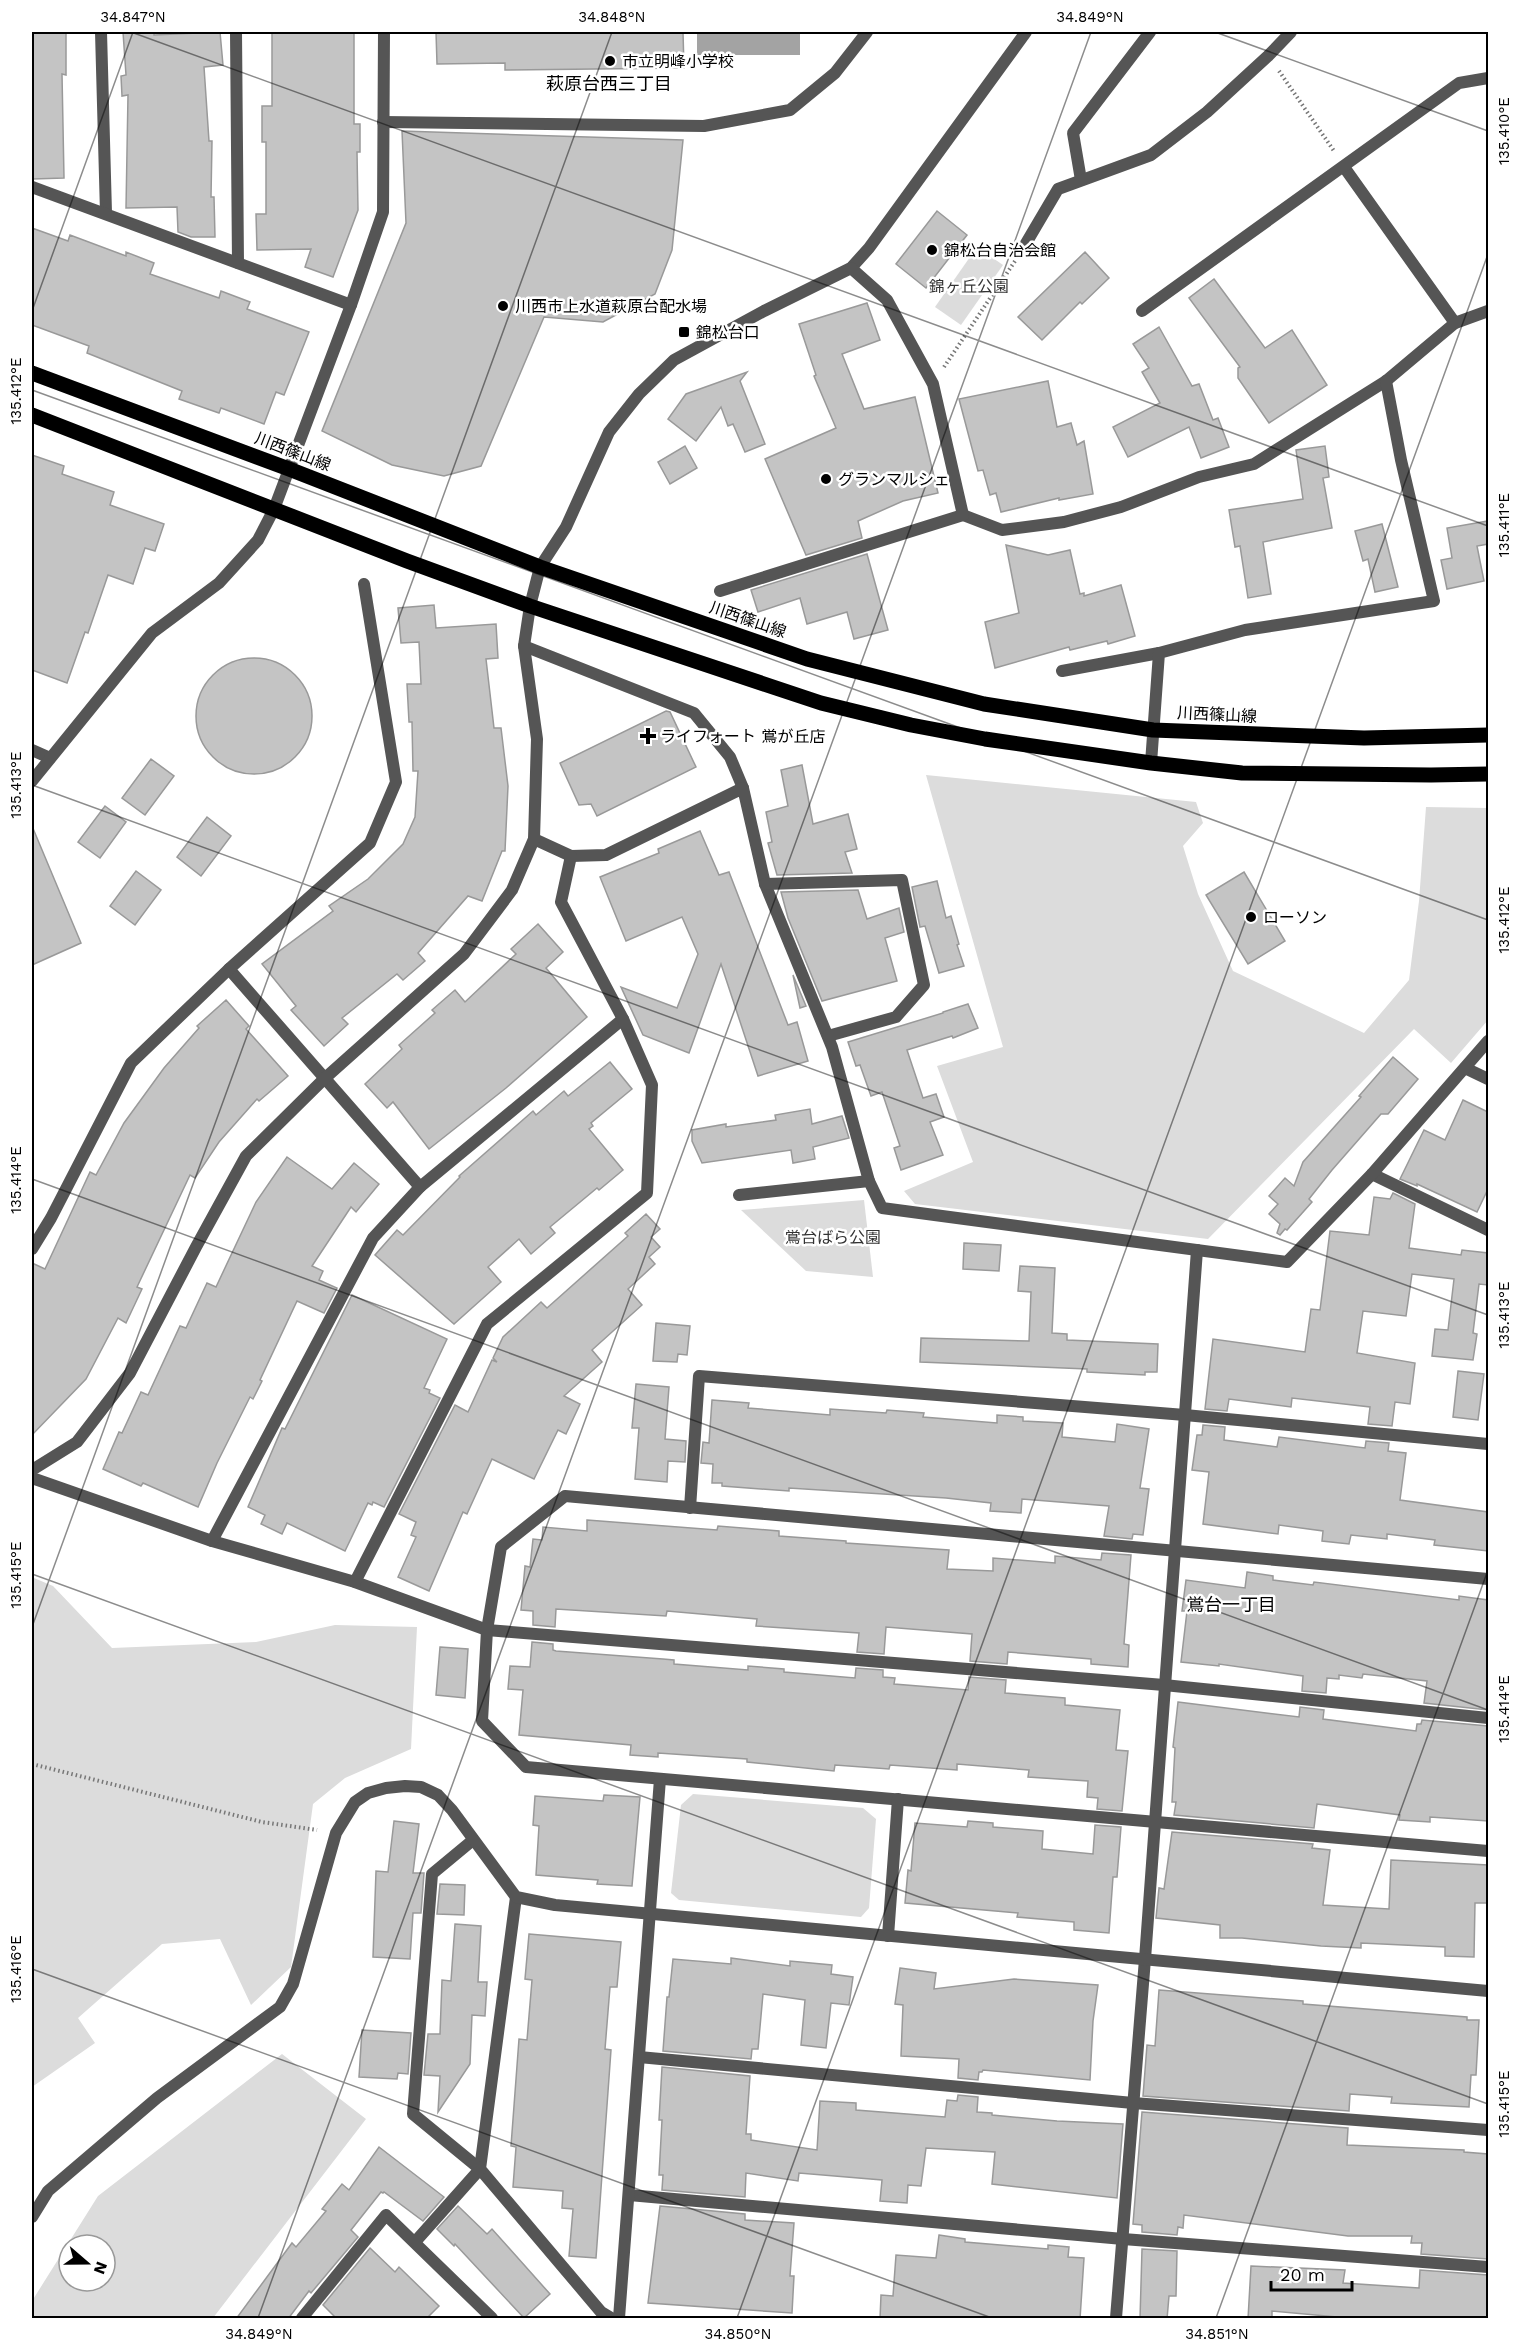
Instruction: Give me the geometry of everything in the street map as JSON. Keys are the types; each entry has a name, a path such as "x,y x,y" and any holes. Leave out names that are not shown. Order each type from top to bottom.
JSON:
{"main road":[{"name":"川西篠山線","path":"32,373 289,469 540,567 807,659 984,704 1153,730 1364,738 1488,735"},
{"path":"32,415 530,606 821,703 911,725 984,739 1151,763 1242,773 1488,774"}],"street":[{"path":"100,32 106,213"},
{"path":"236,32 238,262"},
{"path":"32,781 152,633 219,583 258,540 274,509 351,305 383,212 384,32"},
{"path":"383,122 704,126 790,110 835,73 867,32"},
{"path":"32,1470 77,1442 130,1373 246,1156 324,1079 464,954 512,890 534,839 537,740 524,646 530,606 540,567 566,527 609,432 639,394 674,360 764,311 851,268 869,248 1026,32"},
{"path":"1081,180 1073,134 1150,32"},
{"path":"1025,245 1058,189 1151,155 1207,112 1291,32"},
{"path":"1142,311 1459,83 1488,78"},
{"path":"1344,167 1455,323"},
{"path":"32,188 106,213 351,305"},
{"path":"851,268 886,300 933,384 963,515"},
{"path":"720,591 963,515 1002,530 1064,522 1121,507 1199,477 1254,464 1386,381 1455,323 1488,311"},
{"path":"1062,671 1159,653 1245,630 1434,601 1401,460 1386,381"},
{"path":"32,1249 51,1218 131,1063 229,969 369,843 396,782 364,584"},
{"path":"524,646 694,713 730,757 743,788 765,884 828,1036 869,1180 882,1208 1287,1262 1372,1174 1488,1041"},
{"path":"1151,763 1159,653"},
{"path":"32,750 50,758"},
{"path":"534,839 571,856 606,855 743,788"},
{"path":"355,1582 488,1324 647,1193 652,1085 623,1019 561,902 571,856"},
{"path":"765,884 902,880 924,985 896,1017 828,1036"},
{"path":"229,969 420,1187"},
{"path":"212,1540 373,1238 420,1187 623,1019"},
{"path":"1465,1068 1488,1079"},
{"path":"1372,1174 1488,1230"},
{"path":"739,1195 869,1180"},
{"path":"1116,2319 1197,1250"},
{"path":"690,1508 699,1376 1185,1415 1488,1444"},
{"path":"32,1479 212,1540 355,1582 487,1630 1164,1685 1488,1718"},
{"path":"1488,1579 566,1496 501,1547 487,1630 482,1720 526,1767 1488,1851"},
{"path":"619,2319 660,1779"},
{"path":"32,2217 48,2191 139,2113 280,2007 293,1984 336,1833 355,1802 368,1793 386,1788 421,1787 438,1795 516,1897 555,1905 1488,1991"},
{"path":"888,1936 898,1799"},
{"path":"473,1840 432,1874 413,2115 480,2169 602,2316"},
{"path":"415,2242 480,2169 516,1897"},
{"path":"639,2057 1133,2103 1488,2130"},
{"path":"629,2195 1123,2239 1488,2267"},
{"path":"302,2319 386,2216 492,2319"}],"path":[{"path":"1268,56 1305,106 1344,167"},
{"path":"933,384 1025,245"},
{"path":"32,1764 262,1822 336,1833"}],"green space":[{"name":"錦ヶ丘公園","path":"977,247 1003,265 961,325 935,307"},
{"path":"926,775 1196,802 1203,823 1183,846 1198,894 1233,971 1364,1033 1409,980 1419,901 1426,807 1488,808 1488,1020 1451,1063 1414,1029 1208,1239 915,1204 904,1191 973,1162 937,1066 1003,1047"},
{"name":"鴬台ばら公園","path":"864,1200 873,1277 806,1271 741,1210"},
{"path":"32,1579 53,1586 112,1648 256,1642 335,1625 417,1627 411,1749 345,1778 313,1804 291,1967 251,2005 220,1939 162,1944 78,2018 95,2043 32,2087"},
{"path":"693,1794 863,1808 876,1819 869,1908 861,1917 679,1900 671,1893 681,1805"},
{"path":"282,2054 366,2119 213,2318 32,2318 32,2301 57,2261 57,2293 117,2293 117,2233 75,2233 98,2196"}],"shaded area":[{"path":"697,32 800,32 800,55 697,55"}],"building":[{"path":"33,32 66,32 66,75 62,74 64,178 33,179"},
{"path":"123,32 154,32 154,35 220,32 223,65 204,67 209,141 212,141 211,197 214,197 215,237 191,237 178,232 177,207 126,208 128,95 122,96 121,76 126,75"},
{"path":"272,32 354,32 354,124 360,124 360,152 357,152 358,210 333,277 305,267 311,249 257,250 256,214 266,214 266,142 262,142 262,106 272,106"},
{"path":"436,32 683,32 684,68 505,70 505,63 437,64"},
{"name":"川西市上水道萩原台配水場","path":"402,131 683,140 672,250 655,294 603,322 544,317 481,466 444,476 392,465 322,431 406,223"},
{"name":"錦松台自治会館","path":"937,211 967,235 926,288 896,264"},
{"path":"32,228 68,241 70,235 126,256 126,252 154,263 150,274 219,298 221,291 250,302 247,309 309,332 284,395 276,392 264,424 221,408 219,413 179,399 182,391 87,353 89,346 32,325"},
{"path":"1085,252 1109,278 1082,304 1080,302 1042,340 1018,317"},
{"path":"1214,279 1265,348 1292,330 1327,385 1269,423 1238,378 1240,367 1189,298"},
{"path":"867,303 880,340 842,354 864,409 915,397 938,493 903,501 858,521 862,538 806,555 765,459 836,428 814,376 816,375 799,324"},
{"path":"1159,327 1192,386 1199,384 1213,420 1218,418 1229,447 1201,458 1189,427 1128,457 1113,427 1160,403 1142,372 1149,368 1133,344"},
{"path":"747,372 740,381 765,444 745,452 733,424 728,426 721,407 696,441 668,419 686,394"},
{"path":"1048,381 1057,427 1071,423 1077,445 1084,441 1093,494 1059,500 1059,498 1001,512 996,493 990,495 983,470 978,471 959,399"},
{"path":"685,446 697,468 670,484 658,462"},
{"path":"1325,446 1329,477 1323,478 1332,528 1263,542 1271,594 1248,598 1240,546 1235,547 1229,510 1303,499 1296,450"},
{"path":"32,455 64,466 62,474 114,492 110,505 164,524 155,551 145,548 133,584 108,575 88,633 85,632 67,683 32,670"},
{"path":"1488,521 1488,544 1477,546 1484,581 1447,589 1441,560 1452,558 1447,528"},
{"path":"1382,524 1398,587 1375,592 1368,559 1363,561 1355,531"},
{"path":"1006,545 1048,555 1070,550 1080,594 1084,593 1084,596 1121,585 1135,636 1108,644 1107,641 1070,650 1069,647 995,668 985,622 1019,613"},
{"path":"867,554 888,630 854,639 847,612 807,624 800,598 758,612 751,590"},
{"path":"434,605 436,628 496,624 498,658 486,659 494,728 501,728 508,786 505,851 502,851 482,901 468,896 418,953 425,961 403,980 397,974 342,1018 348,1024 324,1046 291,1010 296,1006 262,964 333,911 329,906 368,879 403,844 415,817 418,771 413,771 412,722 409,722 407,684 421,684 419,642 401,643 398,608"},
{"path":"254,658 276,663 295,675 307,694 312,716 307,738 295,757 276,769 254,774 232,769 213,757 201,738 196,716 201,694 213,675 232,663"},
{"name":"ライフォート 鴬が丘店","path":"666,711 670,712 696,767 597,816 591,804 579,805 560,763"},
{"path":"151,759 174,776 145,815 122,798"},
{"path":"802,765 813,824 848,814 857,849 845,852 852,873 777,875 768,843 772,842 766,812 788,806 781,770"},
{"path":"105,806 126,822 100,858 78,842"},
{"path":"207,817 231,836 201,876 177,857"},
{"path":"32,826 81,943 32,965"},
{"path":"700,831 719,875 729,872 788,1025 797,1022 808,1061 758,1076 721,964 689,1053 643,1035 621,987 677,1008 698,954 682,917 626,941 600,877 659,853 658,849"},
{"path":"136,871 161,890 135,925 110,906"},
{"path":"1244,872 1285,941 1248,964 1206,895"},
{"path":"937,881 946,918 951,916 964,966 939,973 925,926 920,927 912,887"},
{"path":"858,890 867,919 899,908 904,932 885,938 897,981 822,1001 788,918 781,892"},
{"path":"538,924 563,952 546,968 587,1017 506,1088 429,1149 393,1102 387,1108 365,1084 402,1049 399,1045 435,1013 432,1010 455,990 465,1002 516,954 511,949"},
{"path":"793,975 806,1006 800,1008"},
{"path":"226,1000 249,1026 246,1029 288,1076 259,1101 257,1099 219,1142 195,1178 190,1175 137,1287 142,1289 126,1323 118,1318 86,1379 32,1435 32,1263 45,1269 90,1172 96,1175 124,1123 164,1068 199,1028 197,1026"},
{"path":"968,1004 978,1028 953,1038 952,1036 907,1050 923,1098 936,1094 944,1117 930,1122 943,1155 901,1170 894,1148 900,1146 882,1092 871,1096 860,1065 856,1066 848,1042"},
{"path":"1393,1057 1418,1079 1388,1114 1381,1114 1309,1199 1312,1202 1280,1235 1277,1233 1280,1224 1269,1214 1278,1204 1269,1196 1285,1178 1294,1186 1303,1162"},
{"path":"610,1062 632,1089 591,1123 593,1126 589,1129 623,1170 599,1190 597,1188 550,1227 555,1233 531,1254 519,1239 488,1267 501,1282 454,1324 375,1255 397,1230 403,1235 459,1176 533,1111 536,1115 564,1091 568,1096"},
{"path":"1463,1100 1488,1112 1488,1189 1477,1212 1417,1184 1417,1186 1400,1179 1424,1130 1445,1140"},
{"path":"810,1109 812,1124 842,1116 849,1138 813,1147 815,1159 793,1163 791,1150 702,1163 692,1141 692,1130 726,1124 726,1127 776,1120 775,1115"},
{"path":"287,1157 332,1189 354,1163 379,1184 356,1212 351,1207 312,1266 323,1271 319,1280 337,1288 324,1313 297,1301 260,1380 262,1381 253,1399 250,1397 198,1507 143,1483 141,1486 103,1469 119,1432 122,1433 141,1392 148,1395 180,1326 186,1328 207,1283 216,1287 256,1202"},
{"path":"1393,1193 1415,1204 1409,1248 1461,1255 1462,1250 1488,1253 1488,1285 1479,1284 1473,1333 1477,1334 1473,1360 1432,1356 1435,1329 1448,1330 1454,1279 1412,1274 1406,1316 1363,1311 1357,1353 1415,1363 1410,1404 1395,1402 1392,1426 1368,1424 1370,1407 1292,1398 1291,1407 1229,1399 1227,1411 1205,1409 1213,1339 1305,1352 1311,1309 1320,1310 1330,1231 1369,1235 1374,1197 1390,1199"},
{"path":"646,1214 660,1229 651,1237 660,1247 649,1257 655,1264 628,1289 642,1305 592,1350 602,1362 564,1396 580,1404 566,1434 558,1430 534,1479 492,1459 467,1514 463,1512 429,1591 398,1577 416,1537 411,1535 416,1522 399,1514 455,1405 468,1412 492,1360 497,1362 493,1358 503,1337 541,1302 547,1308 628,1236 625,1233"},
{"path":"964,1243 1001,1245 999,1271 963,1269"},
{"path":"1020,1266 1055,1268 1052,1333 1067,1334 1067,1340 1158,1344 1157,1372 1145,1372 1145,1375 1087,1372 1087,1369 920,1362 921,1338 1029,1341 1031,1292 1018,1291"},
{"path":"352,1295 447,1339 424,1388 440,1398 384,1507 373,1502 372,1505 368,1503 345,1551 287,1523 282,1534 261,1524 265,1515 248,1507 282,1428 285,1429"},
{"path":"656,1323 690,1326 687,1355 678,1354 677,1362 653,1361"},
{"path":"1458,1371 1484,1374 1478,1420 1453,1417"},
{"path":"636,1384 669,1387 665,1439 686,1441 685,1462 668,1461 667,1482 635,1479 639,1428 632,1428"},
{"path":"712,1400 749,1403 748,1408 830,1415 830,1409 886,1413 887,1410 924,1413 923,1417 997,1423 997,1415 1023,1417 1023,1421 1063,1423 1062,1437 1115,1442 1117,1424 1149,1429 1140,1488 1149,1489 1143,1535 1133,1534 1132,1539 1104,1536 1109,1506 1022,1499 1021,1513 990,1511 991,1503 946,1498 789,1488 789,1491 722,1486 722,1483 712,1483 713,1464 701,1463 703,1442 709,1443"},
{"path":"1203,1425 1225,1427 1224,1440 1277,1447 1279,1437 1365,1448 1366,1441 1389,1443 1388,1451 1406,1453 1400,1500 1488,1512 1488,1551 1434,1545 1435,1540 1387,1534 1387,1539 1351,1535 1349,1544 1322,1541 1323,1531 1279,1525 1278,1534 1203,1524 1209,1472 1192,1470 1197,1435 1202,1435"},
{"path":"587,1520 717,1530 718,1526 779,1531 779,1536 949,1550 947,1569 993,1571 993,1558 1055,1563 1055,1556 1101,1560 1102,1553 1131,1555 1124,1644 1129,1645 1128,1667 1091,1664 1091,1659 1008,1652 1007,1664 970,1661 972,1634 886,1627 884,1654 857,1652 859,1633 756,1626 757,1619 667,1611 666,1616 556,1609 555,1627 533,1625 533,1611 521,1610 525,1566 530,1567 533,1539 542,1540 543,1527 587,1531"},
{"path":"1247,1572 1273,1576 1273,1580 1313,1585 1314,1582 1459,1600 1459,1596 1488,1600 1488,1710 1424,1703 1427,1681 1363,1674 1362,1678 1339,1675 1339,1679 1327,1678 1326,1693 1302,1691 1303,1676 1219,1664 1219,1666 1181,1662 1187,1611 1182,1611 1186,1580 1245,1588"},
{"path":"532,1642 553,1644 553,1650 556,1651 674,1660 674,1664 748,1670 748,1666 784,1669 784,1672 855,1678 856,1668 883,1670 883,1677 895,1678 894,1684 968,1690 969,1677 1006,1680 1005,1693 1065,1698 1065,1705 1120,1710 1116,1750 1128,1751 1122,1811 1097,1809 1098,1798 1087,1797 1088,1781 1028,1777 1029,1770 957,1764 957,1770 890,1765 889,1769 835,1765 834,1771 747,1762 747,1759 658,1753 658,1757 630,1755 631,1745 519,1735 523,1690 508,1689 510,1666 530,1667"},
{"path":"440,1647 468,1649 465,1698 436,1695"},
{"path":"1178,1702 1299,1717 1300,1707 1324,1710 1323,1719 1416,1731 1417,1724 1421,1724 1422,1720 1488,1726 1488,1821 1430,1817 1430,1822 1399,1820 1400,1815 1317,1804 1314,1828 1174,1815 1176,1802 1172,1802 1175,1748 1173,1747"},
{"path":"604,1795 640,1797 632,1886 597,1884 598,1880 536,1875 539,1826 533,1825 535,1796 603,1801"},
{"path":"394,1821 419,1824 413,1873 424,1873 421,1913 413,1913 410,1959 373,1957 376,1871 388,1872"},
{"path":"968,1821 993,1823 993,1827 1043,1831 1042,1849 1093,1854 1095,1825 1121,1827 1117,1877 1113,1877 1109,1933 1074,1930 1074,1922 1017,1917 1018,1913 905,1903 908,1870 911,1871 915,1823 967,1827"},
{"path":"1172,1832 1313,1844 1312,1848 1330,1850 1323,1905 1389,1909 1391,1860 1488,1865 1487,1903 1475,1903 1474,1957 1445,1956 1445,1947 1361,1943 1361,1948 1220,1938 1220,1925 1156,1918 1159,1888 1164,1889"},
{"path":"440,1884 465,1885 464,1915 437,1914"},
{"path":"455,1924 481,1926 478,1982 487,1982 485,2016 472,2015 470,2064 438,2112 440,2076 424,2075 428,2034 440,2034 442,1980 451,1981"},
{"path":"529,1934 621,1942 617,1987 610,1987 605,2049 611,2050 596,2258 569,2256 573,2209 562,2208 563,2191 513,2187 516,2147 511,2146 519,2039 527,2040 532,1980 525,1979"},
{"path":"731,1958 790,1966 790,1961 832,1965 831,1974 853,1977 849,2005 831,2003 826,2048 801,2045 805,2000 763,1994 758,2049 752,2049 751,2059 663,2051 667,1997 669,1997 673,1959 731,1964"},
{"path":"900,1968 936,1973 934,1989 1014,1979 1098,1985 1093,2021 1090,2080 983,2070 979,2072 978,2080 958,2078 959,2059 901,2056 903,2005 895,2004"},
{"path":"1159,1990 1303,2001 1303,2004 1467,2017 1467,2020 1479,2020 1476,2075 1471,2075 1469,2107 1391,2103 1392,2097 1350,2094 1349,2111 1143,2096 1147,2045 1155,2046"},
{"path":"362,2030 411,2033 408,2074 398,2073 397,2079 359,2077"},
{"path":"662,2067 750,2076 746,2134 751,2134 751,2140 817,2150 820,2101 856,2103 856,2110 945,2117 947,2100 957,2101 958,2095 978,2097 977,2112 992,2113 992,2115 1123,2124 1117,2198 992,2184 995,2152 926,2148 921,2186 908,2185 907,2203 880,2201 882,2180 799,2173 798,2181 746,2173 745,2197 662,2190 663,2175 659,2175 662,2120 659,2120"},
{"path":"1142,2112 1348,2128 1347,2145 1464,2150 1464,2152 1488,2154 1488,2259 1421,2254 1422,2243 1411,2243 1412,2236 1348,2236 1184,2215 1183,2228 1178,2227 1177,2235 1142,2232 1142,2225 1133,2224"},
{"path":"379,2147 444,2197 423,2221 381,2192 351,2230 358,2237 311,2293 309,2291 288,2319 236,2319 292,2243 296,2247 326,2211 322,2209 342,2184 349,2190"},
{"path":"458,2206 487,2234 492,2229 550,2294 524,2318 455,2244 454,2246 437,2229"},
{"path":"660,2206 745,2214 745,2220 794,2223 790,2276 794,2276 792,2313 648,2303"},
{"path":"939,2235 965,2239 965,2242 1048,2249 1048,2245 1069,2247 1068,2257 1084,2258 1080,2319 880,2319 881,2295 893,2296 896,2255 936,2258"},
{"path":"370,2248 395,2272 399,2267 439,2306 426,2319 337,2319 323,2305"},
{"path":"1142,2249 1177,2251 1176,2296 1169,2296 1167,2319 1140,2319"},
{"path":"1251,2266 1345,2270 1343,2283 1419,2288 1420,2270 1488,2275 1488,2319 1359,2319 1272,2311 1272,2319 1248,2319"}],"place":[{"name":"市立明峰小学校","path":"610,61"},
{"name":"錦松台自治会館","path":"932,250"},
{"name":"川西市上水道萩原台配水場","path":"503,306"},
{"name":"錦松台口","path":"684,332"},
{"name":"グランマルシェ","path":"826,479"},
{"name":"ライフォート 鴬が丘店","path":"648,736"},
{"name":"ローソン","path":"1251,917"}],"district":[{"name":"萩原台西三丁目","path":"609,84"},
{"name":"鴬台一丁目","path":"1231,1605"}]}
